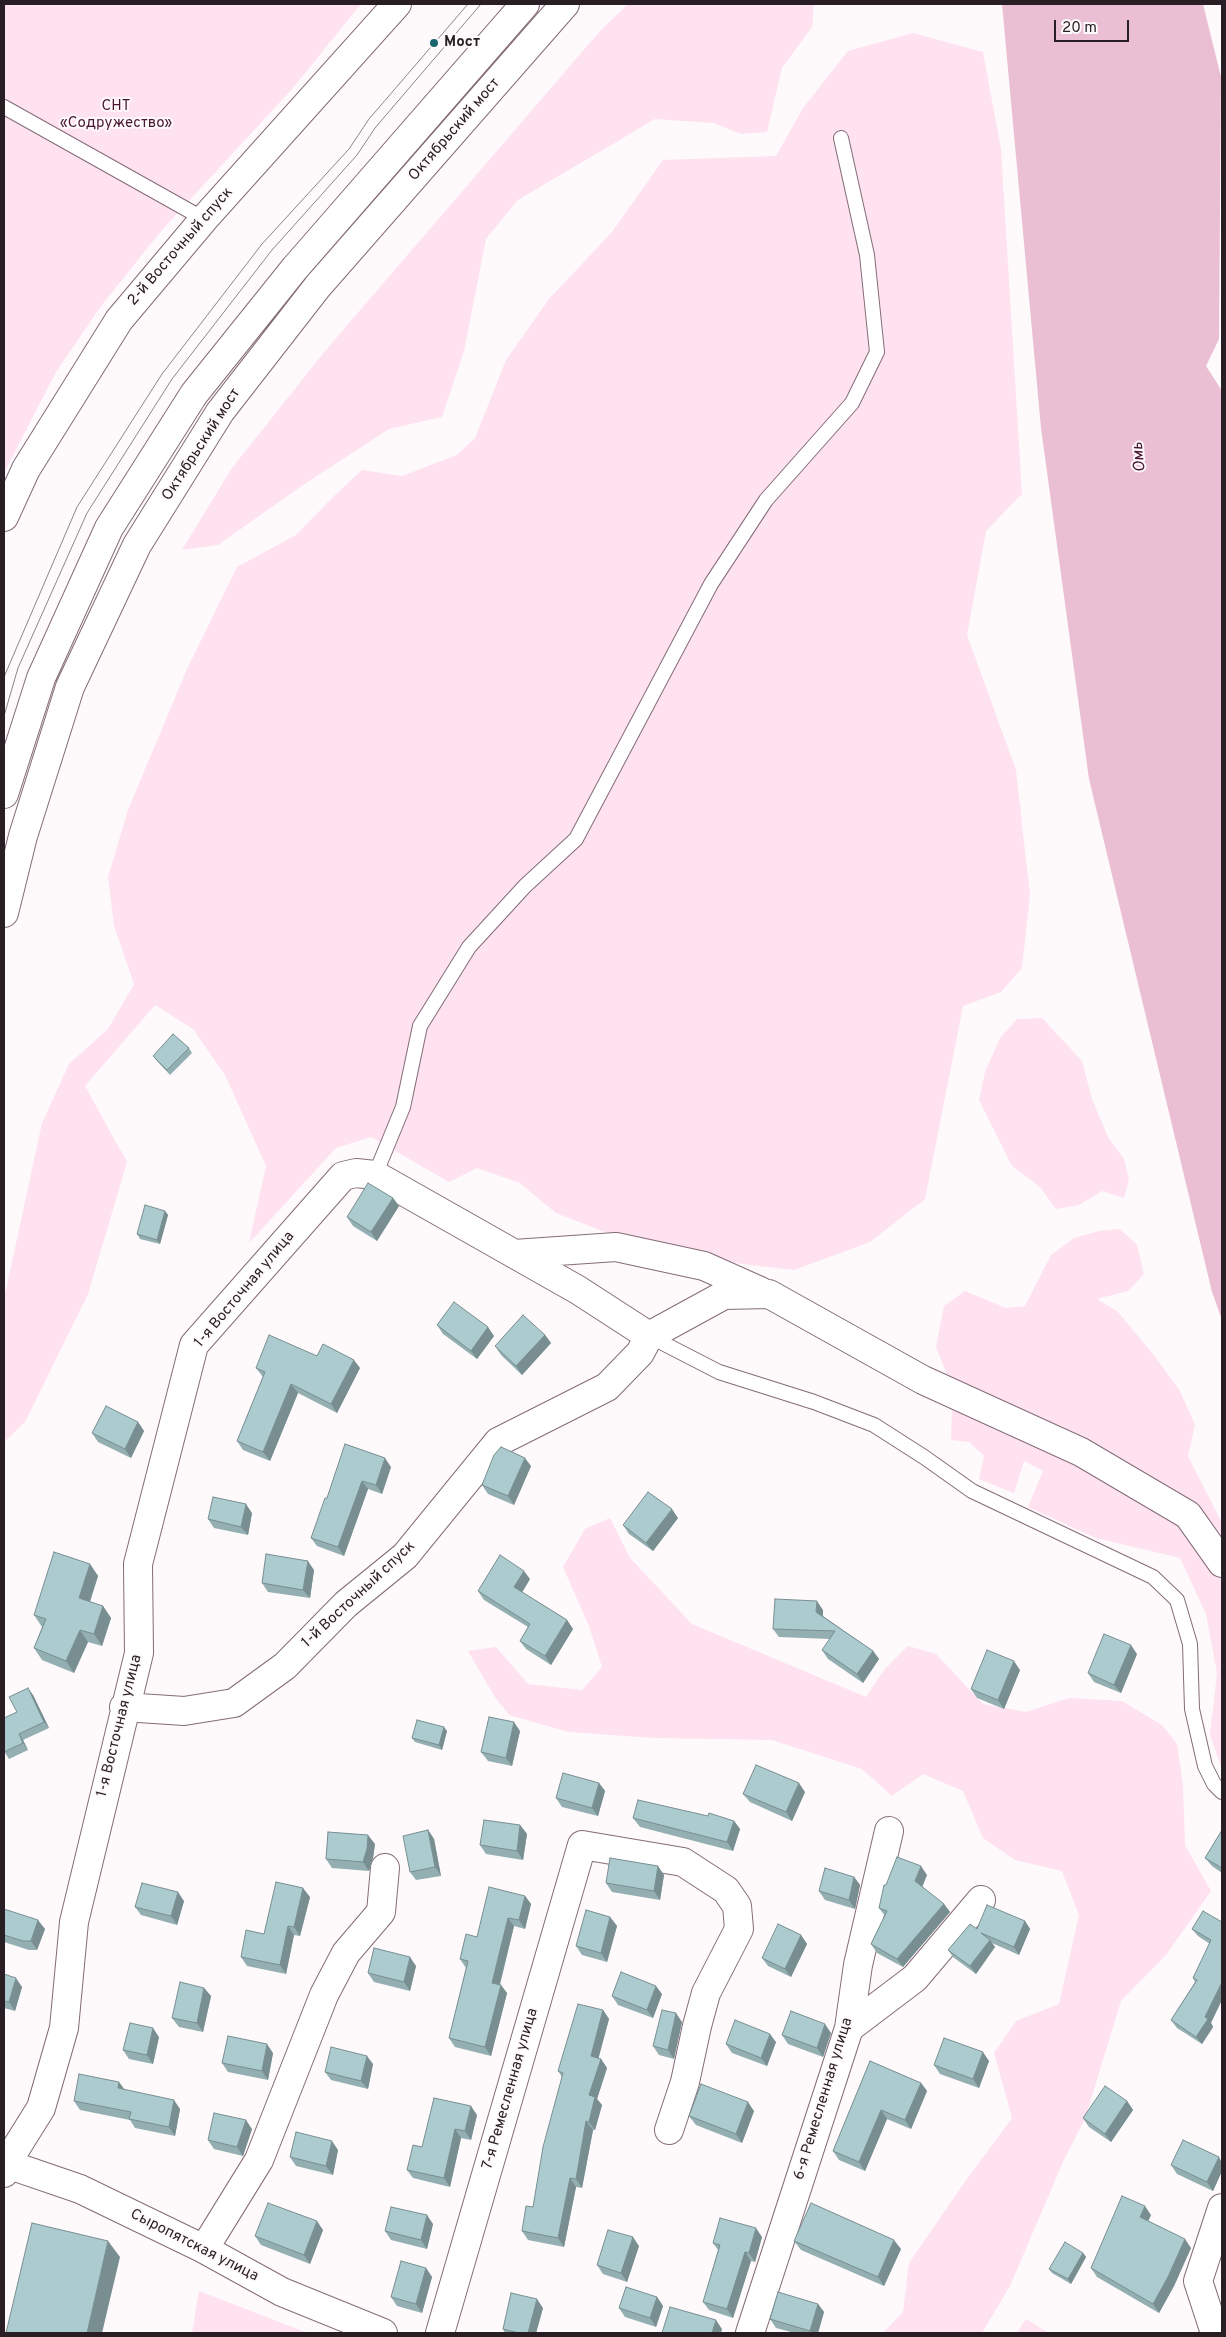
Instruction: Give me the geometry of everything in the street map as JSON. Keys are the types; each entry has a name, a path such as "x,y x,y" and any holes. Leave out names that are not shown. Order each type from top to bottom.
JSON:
{"street":[{"name":"2-й Восточный спуск","path":"4,518 26,469 119,320 204,219 397,4"},
{"name":"Октябрьский мост","path":"4,794 41,678 109,528 194,394 295,268 525,4"},
{"name":"Октябрьский мост","path":"4,913 23,836 70,687 142,537 220,412 318,286 565,4"},
{"name":"1-я Восточная улица","path":"4,2167 41,2108 64,2028 74,1922 124,1707 139,1653 138,1564 194,1345 343,1176 356,1173 375,1175"},
{"path":"375,1175 578,1290 650,1336 724,1295 769,1294"},
{"path":"514,1254 616,1247 704,1266 769,1294 924,1380 1081,1452 1188,1515 1222,1563"},
{"name":"1-й Восточный спуск","path":"124,1707 184,1711 234,1702 286,1666 346,1604 405,1556 498,1442 606,1387 640,1353 650,1336"},
{"name":"6-я Ремесленная улица","path":"750,2333 849,2028 858,1966 889,1831"},
{"name":"7-я Ремесленная улица","path":"440,2333 582,1845 682,1862 726,1890 737,1906 738,1929 706,1992 685,2082 669,2130"},
{"path":"204,2249 259,2160 324,1995 337,1970 346,1953 381,1912 385,1868"},
{"path":"849,2028 915,1978 981,1900"},
{"name":"Сыропятская улица","path":"4,2167 80,2189 204,2249 282,2292 383,2333"},
{"path":"1215,2333 1198,2281 1222,2208"}],"lane":[{"path":"4,107 204,219"},
{"path":"375,1175 403,1107 420,1026 469,947 525,886 576,840 711,584 766,500 852,403 877,352 867,255 841,138"},
{"path":"650,1336 719,1372 814,1402 874,1425 972,1491 1152,1577 1178,1600 1190,1644 1192,1709 1205,1766 1214,1784 1222,1792"}],"green space":[{"name":"СНТ «Содружество»","path":"4,4 361,4 293,88 162,230 101,306 56,372 4,473"},
{"path":"628,4 814,4 812,27 782,68 767,132 741,134 713,123 655,119 518,200 486,239 464,351 442,417 389,429 303,485 218,545 182,550 232,468 325,351 600,31"},
{"path":"913,33 983,52 1001,149 1022,494 986,531 967,635 1016,770 1030,895 1022,968 1001,992 963,1006 925,1199 870,1242 794,1270 742,1264 633,1243 556,1213 520,1183 477,1168 449,1182 371,1137 336,1148 249,1243 266,1166 225,1075 193,1029 155,1005 85,1086 127,1162 88,1294 25,1422 4,1442 4,1299 42,1123 69,1064 108,1029 134,984 114,926 108,877 128,810 187,669 237,567 296,535 362,470 402,476 457,455 475,438 506,360 549,299 612,232 663,160 776,156 803,108 848,51"},
{"path":"1042,1018 1082,1061 1092,1099 1108,1137 1124,1159 1129,1179 1124,1198 1102,1191 1079,1205 1056,1209 1040,1187 1012,1166 979,1100 985,1072 1000,1038 1017,1019"},
{"path":"1120,1229 1137,1245 1144,1274 1128,1291 1097,1299 1117,1311 1156,1358 1180,1391 1195,1425 1188,1456 1222,1523 1222,1769 1210,1735 1217,1673 1206,1614 1180,1558 1096,1538 1028,1507 1043,1471 1024,1461 1014,1493 979,1479 984,1456 969,1442 951,1440 952,1410 949,1380 936,1347 944,1306 965,1291 1006,1308 1025,1306 1051,1255 1074,1238 1099,1231"},
{"path":"610,1518 630,1558 692,1624 866,1697 884,1670 908,1646 936,1654 983,1704 1026,1712 1069,1698 1122,1701 1162,1725 1177,1744 1183,1785 1185,1845 1211,1891 1166,1955 1121,2001 1085,2119 1063,2162 1010,2286 982,2333 883,2333 903,2312 909,2263 1012,2118 994,2053 1016,2021 1059,2004 1079,1915 1062,1871 1015,1860 983,1838 963,1791 923,1774 892,1796 862,1769 772,1740 654,1738 569,1732 509,1715 494,1696 468,1651 496,1647 528,1684 582,1690 602,1667 589,1626 563,1567 585,1529"},
{"path":"199,2291 308,2333 192,2333"},
{"path":"1026,2319 1049,2333 1017,2333"}],"water":[{"name":"Омь","path":"1002,4 1203,4 1221,77 1219,339 1206,366 1222,391 1222,1320 1212,1292 1089,779 1041,428"}],"building":[{"path":"173,1034 189,1048 167,1070 153,1056"},
{"path":"368,1183 393,1198 371,1232 347,1217"},
{"path":"145,1205 165,1211 157,1240 137,1234"},
{"path":"454,1302 488,1327 471,1351 437,1325"},
{"path":"523,1315 545,1335 516,1366 495,1346"},
{"path":"269,1335 317,1356 323,1344 354,1360 331,1404 291,1384 263,1452 237,1441 265,1372 256,1368"},
{"path":"106,1406 138,1422 125,1449 92,1433"},
{"path":"345,1444 385,1458 376,1485 362,1481 338,1547 311,1538"},
{"path":"501,1447 525,1458 508,1496 482,1485 494,1455"},
{"path":"648,1492 672,1509 646,1543 623,1525"},
{"path":"213,1497 246,1504 241,1527 208,1519"},
{"path":"54,1552 90,1564 79,1598 103,1606 94,1634 80,1630 66,1661 34,1648 46,1619 34,1615"},
{"path":"266,1554 308,1561 303,1590 262,1583"},
{"path":"500,1555 524,1571 514,1587 567,1620 545,1656 520,1641 530,1624 478,1591"},
{"path":"775,1599 817,1601 816,1612 873,1651 857,1674 822,1650 835,1631 773,1629"},
{"path":"1104,1634 1131,1645 1114,1685 1088,1673"},
{"path":"987,1650 1014,1661 998,1700 971,1689"},
{"path":"28,1688 44,1722 19,1734 23,1743 4,1752 4,1718 17,1712 9,1697"},
{"path":"489,1717 514,1722 506,1758 481,1752"},
{"path":"417,1720 444,1727 439,1745 412,1738"},
{"path":"756,1765 799,1783 786,1812 743,1794"},
{"path":"563,1773 599,1783 592,1808 556,1798"},
{"path":"638,1800 708,1816 709,1813 734,1821 727,1842 633,1818"},
{"path":"484,1820 520,1825 517,1851 480,1845"},
{"path":"428,1830 435,1867 410,1872 403,1836"},
{"path":"1222,1830 1222,1868 1205,1858"},
{"path":"328,1832 368,1835 367,1849 363,1862 326,1859"},
{"path":"897,1857 921,1866 915,1881 944,1904 897,1959 871,1944 887,1911 879,1908 884,1885 886,1885"},
{"path":"610,1858 658,1866 654,1891 606,1883"},
{"path":"825,1868 854,1877 849,1900 819,1891"},
{"path":"276,1882 303,1888 294,1927 288,1926 280,1965 241,1957 246,1930 264,1934"},
{"path":"142,1883 178,1892 171,1916 135,1907"},
{"path":"489,1887 525,1896 519,1920 508,1918 492,1983 501,1985 485,2047 449,2038 468,1961 460,1959 466,1934 477,1937"},
{"path":"987,1905 1025,1921 1014,1947 981,1933 990,1940 970,1966 948,1950 970,1924 977,1929"},
{"path":"4,1909 38,1920 31,1941 23,1941 4,1935"},
{"path":"586,1910 610,1917 601,1953 576,1946"},
{"path":"1203,1911 1222,1922 1222,1982 1205,2017 1208,2019 1196,2037 1171,2020 1197,1980 1193,1978 1211,1940 1192,1929"},
{"path":"778,1924 801,1935 785,1969 762,1958"},
{"path":"374,1948 410,1957 404,1982 368,1973"},
{"path":"621,1972 656,1986 647,2010 612,1996"},
{"path":"4,1974 16,1978 9,2002 4,2001"},
{"path":"180,1982 204,1988 197,2023 172,2018"},
{"path":"578,2004 603,2010 591,2056 601,2059 589,2095 595,2097 589,2122 586,2121 576,2179 570,2178 558,2238 522,2231 526,2206 533,2207 543,2147 563,2073 558,2071"},
{"path":"662,2010 676,2013 668,2050 653,2046"},
{"path":"791,2011 825,2024 817,2048 782,2035"},
{"path":"735,2020 770,2034 761,2058 726,2044"},
{"path":"130,2023 153,2028 147,2055 123,2050"},
{"path":"228,2036 267,2044 262,2071 222,2063"},
{"path":"944,2038 983,2052 973,2079 934,2065"},
{"path":"331,2047 367,2056 361,2081 325,2072"},
{"path":"870,2061 921,2083 905,2120 881,2110 859,2162 833,2151"},
{"path":"79,2074 119,2082 118,2088 174,2100 169,2127 129,2119 131,2112 74,2101"},
{"path":"701,2084 748,2102 736,2134 689,2116"},
{"path":"1105,2086 1127,2101 1105,2134 1083,2118"},
{"path":"434,2098 471,2106 465,2131 455,2129 444,2178 407,2170 413,2145 422,2147"},
{"path":"214,2113 246,2120 237,2147 208,2140"},
{"path":"296,2132 332,2141 326,2166 290,2157"},
{"path":"1183,2140 1219,2157 1207,2182 1171,2165"},
{"path":"1122,2196 1145,2206 1140,2217 1185,2239 1168,2277 1153,2304 1091,2268"},
{"path":"268,2203 317,2221 304,2255 255,2236"},
{"path":"811,2203 894,2240 878,2277 794,2241"},
{"path":"391,2207 427,2215 421,2240 385,2231"},
{"path":"720,2218 756,2228 749,2253 745,2252 727,2309 703,2302 720,2245 713,2243"},
{"path":"32,2223 108,2241 87,2333 6,2333"},
{"path":"608,2230 633,2237 621,2273 597,2265"},
{"path":"1065,2242 1083,2253 1068,2279 1049,2269"},
{"path":"401,2261 426,2268 416,2304 391,2297"},
{"path":"626,2287 657,2297 650,2318 619,2308"},
{"path":"778,2292 818,2304 810,2331 770,2319"},
{"path":"511,2293 537,2299 528,2333 503,2329"},
{"path":"670,2307 716,2320 712,2333 662,2333"}],"tram line":[{"path":"4,677 77,507 162,374 262,244 349,149 369,119 468,4"},
{"path":"4,716 18,668 87,513 172,379 272,250 357,155 375,128 481,4"}],"place":[{"name":"Мост","path":"434,43"}]}
